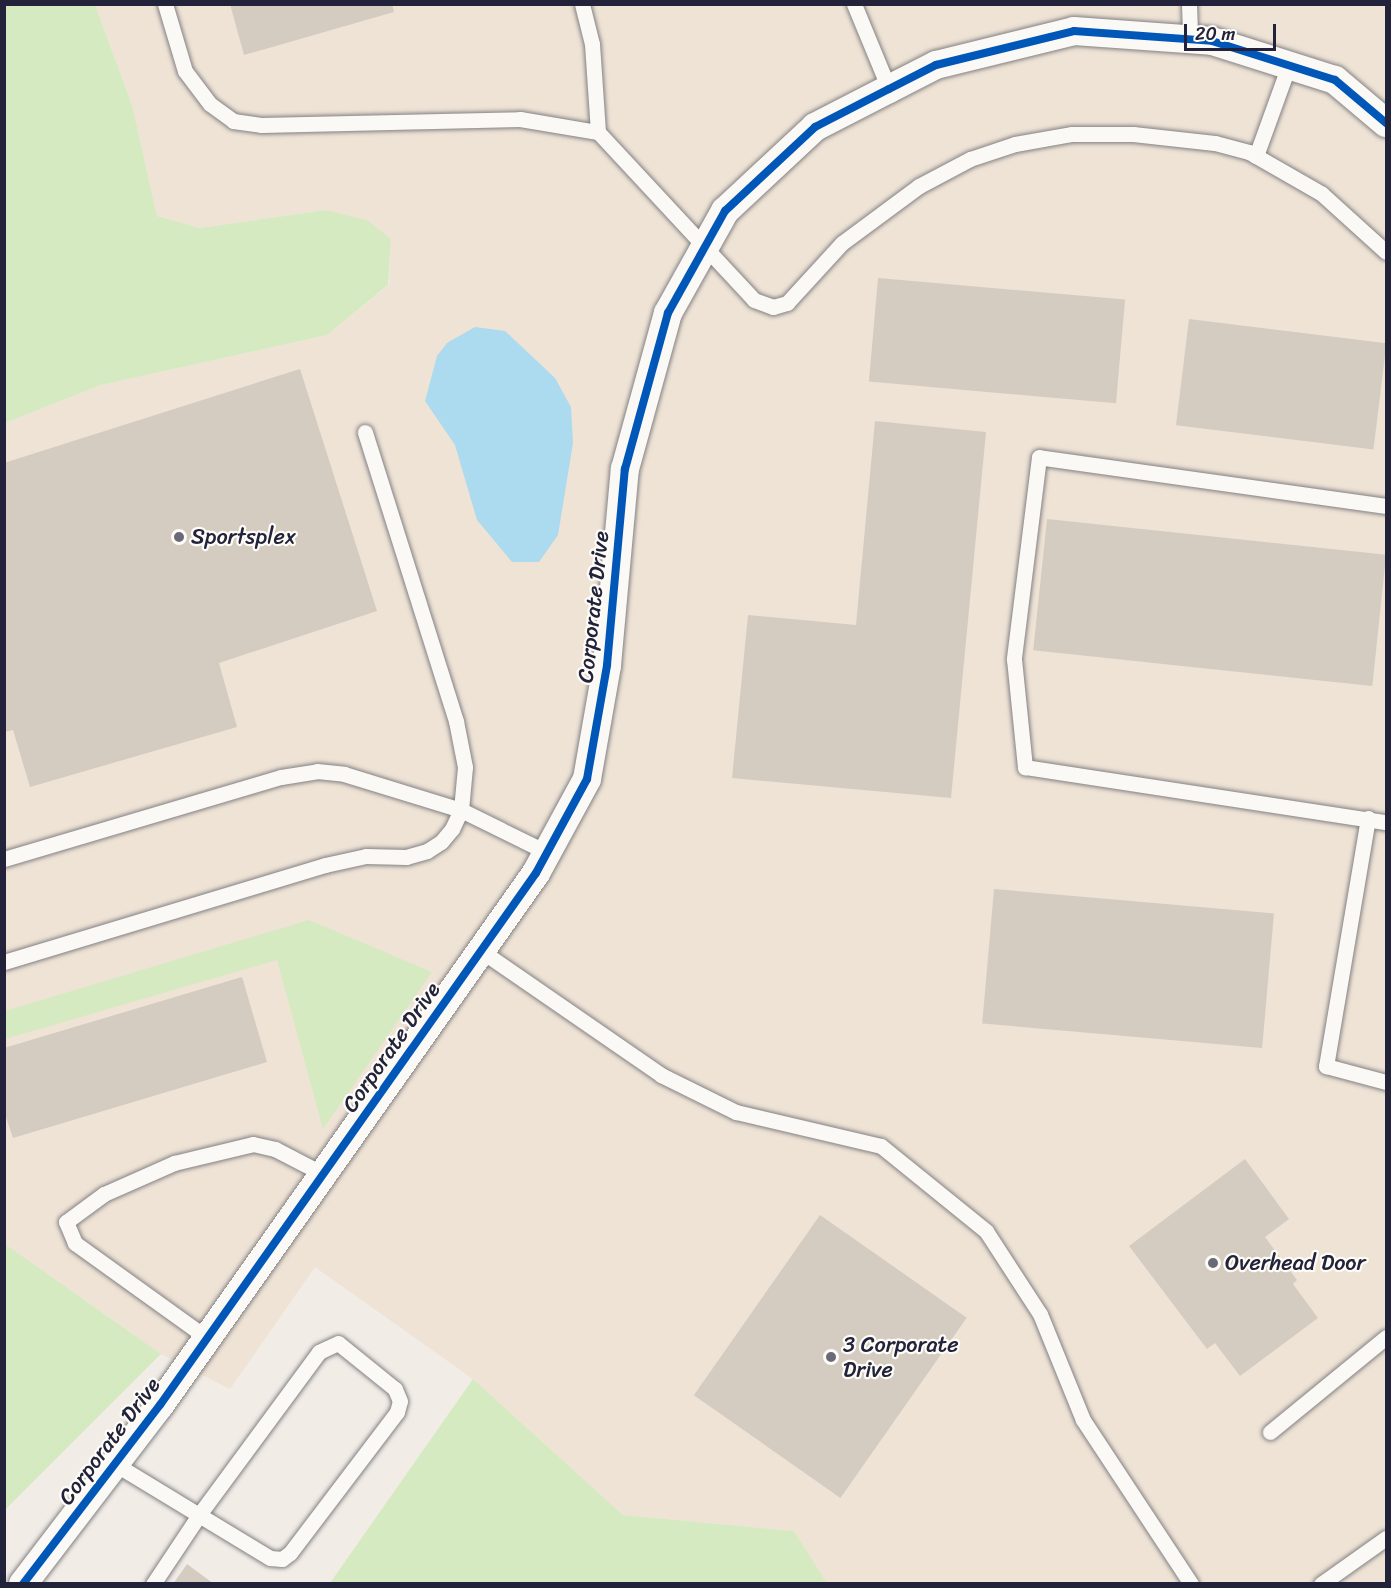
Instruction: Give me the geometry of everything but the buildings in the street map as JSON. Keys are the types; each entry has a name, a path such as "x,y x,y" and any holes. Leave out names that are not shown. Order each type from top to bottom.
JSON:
{"street":[{"name":"Corporate Drive","path":"23,1584 207,1338 480,950 546,852 587,779 607,665 626,469 668,313 725,211 815,127 888,89 936,65 1074,32 1212,41 1335,80 1386,123"}],"lane":[{"path":"165,4 185,70 210,104 233,121 261,125 520,119 598,132 754,300 773,308 787,303 842,243 885,208 970,159 1004,148 1072,134 1133,134 1215,143 1256,156 1322,194 1386,252"},
{"path":"582,4 592,44 598,132"},
{"path":"854,4 888,89"},
{"path":"1189,4 1190,39"},
{"path":"1256,156 1289,66"},
{"path":"4,962 325,866 366,856 406,857 427,851 441,842 462,810 465,767 456,721 365,432"},
{"path":"1386,506 1039,457 1014,659 1025,767 1386,822"},
{"path":"4,860 281,777 317,771 344,774 462,810 546,852"},
{"path":"1368,818 1326,1066 1386,1082"},
{"path":"480,950 661,1075 736,1112 881,1146 986,1231 1040,1314 1083,1420 1191,1584"},
{"path":"207,1338 75,1244 66,1222 104,1194 174,1162 253,1144 275,1149 323,1174"},
{"path":"1270,1432 1386,1337"},
{"path":"115,1464 199,1515 270,1558 282,1558 290,1553 397,1412 400,1401 395,1389 338,1343 329,1345 320,1352 199,1515 153,1584"},
{"path":"1321,1584 1386,1538"}],"shaded area":[{"path":"95,5 1386,5 1386,1583 827,1583 794,1531 623,1515 473,1379 315,1267 230,1389 161,1354 5,1244 5,423 101,385 327,335 389,285 391,239 326,210 200,228 157,216 132,105"}],"green space":[{"path":"5,4 95,5 132,105 157,216 200,228 326,210 367,220 391,239 388,285 327,335 101,385 5,423"},
{"path":"309,920 432,972 323,1129 277,960 5,1039 5,1011"},
{"path":"5,1244 161,1354 5,1510"},
{"path":"473,1379 623,1515 794,1531 827,1583 330,1583"}],"water":[{"path":"475,327 505,331 555,378 571,407 573,443 558,535 539,562 512,562 477,520 455,445 425,401 437,356 447,343"}],"cycle path":[{"path":"23,1584 160,1405 536,873 587,779 607,665 625,469 668,313 725,211 815,127 936,65 1074,31 1212,41 1335,80 1386,123"}],"place":[{"name":"Sportsplex","path":"179,537"},
{"name":"Overhead Door","path":"1213,1263"},
{"name":"3 Corporate Drive","path":"831,1357"}]}
